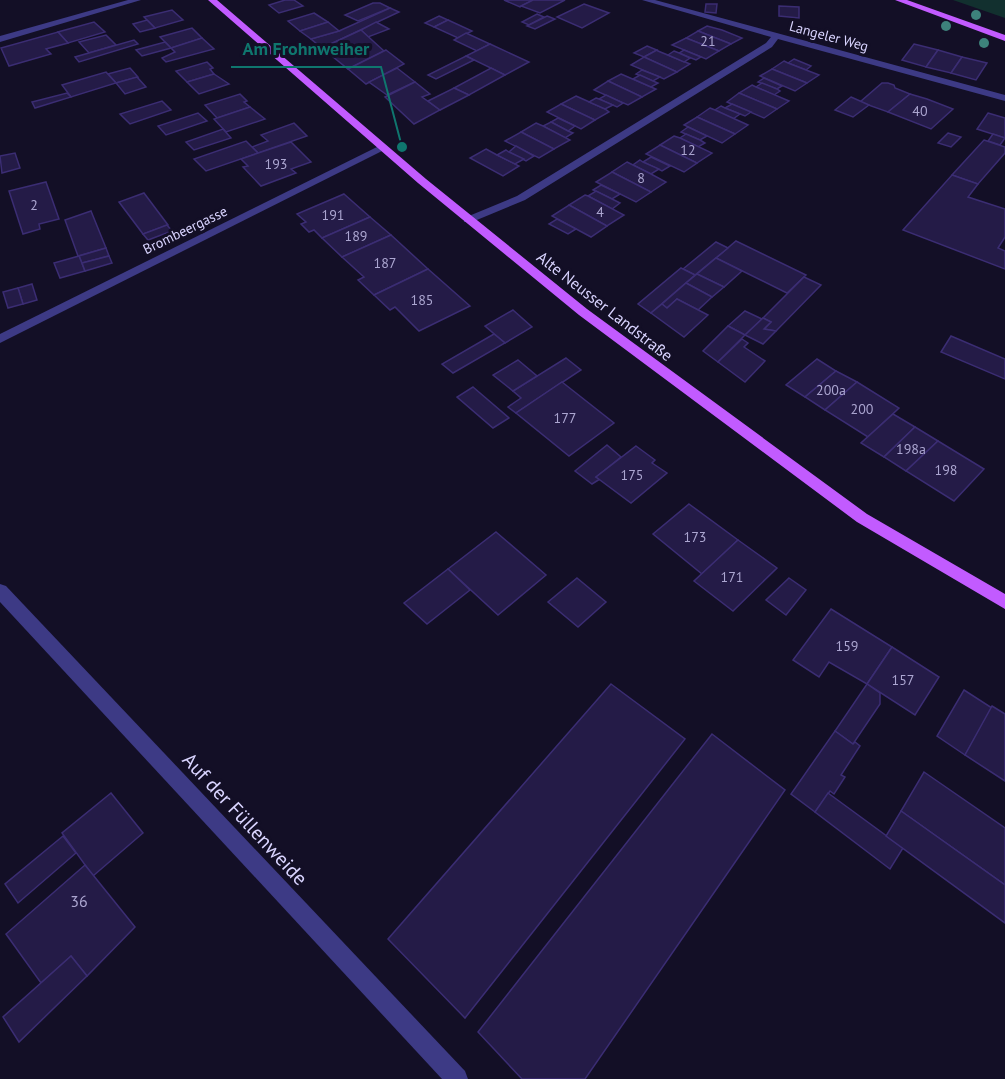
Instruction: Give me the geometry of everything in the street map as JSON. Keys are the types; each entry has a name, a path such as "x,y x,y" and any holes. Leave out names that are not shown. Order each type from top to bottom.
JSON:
{"main road":[{"name":"Alte Neusser Landstraße","path":"212,0 468,220 583,312 862,518 1005,602"},
{"path":"899,0 1005,38"}],"street":[{"path":"0,39 137,0"},
{"name":"Langeler Weg","path":"646,0 1005,98"},
{"path":"468,220 521,198 769,45 776,36"},
{"name":"Brombeergasse","path":"0,339 383,148"},
{"name":"Auf der Füllenweide","path":"0,591 457,1079"}],"green space":[{"path":"953,0 1005,0 1005,18"}],"building":[{"path":"294,0 303,6 279,13 269,5"},
{"path":"504,0 533,0 520,7"},
{"path":"533,0 565,0 540,13 521,6"},
{"path":"373,3 380,3 390,8 358,21 345,15"},
{"path":"584,4 609,13 582,28 557,17"},
{"path":"706,4 717,4 716,13 705,12"},
{"path":"779,6 799,7 799,18 779,16"},
{"path":"390,8 399,12 322,48 311,39 339,31"},
{"path":"172,10 183,20 155,28 144,17"},
{"path":"314,13 328,22 300,31 288,21"},
{"path":"537,14 544,17 529,25 522,22"},
{"path":"439,16 448,20 434,27 425,23"},
{"path":"547,16 555,19 535,29 527,26"},
{"path":"147,20 155,28 140,32 133,24"},
{"path":"448,20 472,31 458,38 434,27"},
{"path":"94,22 105,32 68,43 58,32"},
{"path":"328,22 339,31 311,39 300,31"},
{"path":"376,22 389,29 368,37 361,30"},
{"path":"707,26 742,38 731,44 698,31"},
{"path":"192,28 202,38 171,48 160,37"},
{"path":"361,30 384,51 348,69 322,48"},
{"path":"698,31 731,44 719,51 686,38"},
{"path":"58,32 68,43 46,49 51,54 9,66 1,48"},
{"path":"466,33 490,44 477,51 454,40"},
{"path":"106,35 116,45 89,53 79,42"},
{"path":"202,38 214,49 166,62 162,58 175,52 171,48"},
{"path":"686,38 719,51 706,59 672,45"},
{"path":"134,40 138,44 79,62 75,57"},
{"path":"165,42 171,48 142,56 136,50"},
{"path":"490,44 529,62 505,75 466,56"},
{"path":"914,44 938,50 926,67 902,60"},
{"path":"647,46 657,50 644,57 634,53"},
{"path":"386,50 404,64 366,84 348,69"},
{"path":"657,50 690,64 677,72 644,57"},
{"path":"684,50 701,57 696,60 679,53"},
{"path":"938,50 962,57 951,73 926,67"},
{"path":"674,51 690,58 684,62 668,55"},
{"path":"466,56 474,60 436,79 428,75"},
{"path":"644,57 677,72 664,79 631,65"},
{"path":"962,57 987,63 976,80 951,73"},
{"path":"794,59 811,66 806,70 788,63"},
{"path":"784,61 819,75 807,83 772,69"},
{"path":"207,62 213,68 210,69 214,74 187,82 176,71"},
{"path":"130,68 138,77 116,83 108,74"},
{"path":"397,68 415,82 387,95 369,82"},
{"path":"491,68 505,75 469,95 454,88"},
{"path":"772,69 807,83 795,91 760,76"},
{"path":"642,70 660,77 653,81 636,74"},
{"path":"106,72 116,83 71,97 62,85"},
{"path":"214,74 229,84 199,94 187,82"},
{"path":"621,74 656,89 642,97 608,81"},
{"path":"640,75 658,83 651,87 633,79"},
{"path":"137,77 146,87 125,94 116,83"},
{"path":"764,78 782,86 777,89 758,82"},
{"path":"608,81 642,97 628,105 594,90"},
{"path":"415,82 430,94 422,97 440,110 414,124 385,97"},
{"path":"762,83 780,91 774,95 756,87"},
{"path":"882,83 894,85 895,88 910,94 888,112 860,102"},
{"path":"752,85 789,101 777,109 739,93"},
{"path":"454,88 469,95 440,110 428,101"},
{"path":"67,93 71,97 35,108 32,102"},
{"path":"739,93 777,109 764,118 727,102"},
{"path":"240,94 250,107 217,118 205,105"},
{"path":"910,94 953,109 931,129 888,112"},
{"path":"606,95 623,103 617,107 599,99"},
{"path":"576,96 609,112 595,120 561,104"},
{"path":"851,97 869,105 853,117 835,110"},
{"path":"596,98 613,105 605,109 589,102"},
{"path":"162,101 171,110 130,124 120,114"},
{"path":"561,104 595,120 581,129 547,112"},
{"path":"732,104 751,112 745,116 725,108"},
{"path":"721,106 740,114 733,119 715,110"},
{"path":"250,107 265,119 226,132 214,119"},
{"path":"710,108 748,125 735,134 697,117"},
{"path":"198,113 207,121 166,135 158,126"},
{"path":"988,113 1005,118 1005,138 977,129"},
{"path":"697,117 735,134 722,143 684,125"},
{"path":"558,118 575,126 568,131 551,122"},
{"path":"551,122 573,133 565,138 543,126"},
{"path":"294,123 307,136 258,153 252,147 268,141 261,135"},
{"path":"536,123 570,140 554,149 521,132"},
{"path":"688,127 707,136 700,140 681,132"},
{"path":"223,129 231,138 194,150 186,142"},
{"path":"521,132 554,149 539,158 505,141"},
{"path":"948,133 961,137 951,147 938,143"},
{"path":"686,134 705,143 698,147 680,138"},
{"path":"993,134 1005,138 1000,145 988,141"},
{"path":"674,136 712,153 697,163 660,145"},
{"path":"984,140 1005,147 1005,153 978,184 952,175"},
{"path":"246,141 258,153 206,171 194,159"},
{"path":"291,142 311,162 291,169 296,173 261,186 243,167 248,166 241,159"},
{"path":"660,145 697,163 684,172 646,154"},
{"path":"516,146 534,156 526,161 509,152"},
{"path":"486,149 519,166 503,176 470,158"},
{"path":"506,150 524,159 515,164 497,155"},
{"path":"15,153 20,168 2,173 0,156"},
{"path":"651,157 670,166 662,171 643,162"},
{"path":"640,160 659,169 651,174 633,165"},
{"path":"627,162 666,182 651,192 612,172"},
{"path":"612,172 651,192 636,202 596,182"},
{"path":"952,175 978,184 968,197 1005,209 1005,237 998,248 1005,251 1005,269 903,230"},
{"path":"46,182 59,219 39,224 40,229 23,234 9,191"},
{"path":"601,185 620,194 612,199 593,190"},
{"path":"596,191 620,203 612,209 588,196"},
{"path":"144,193 168,225 143,234 119,202"},
{"path":"344,194 370,217 322,238 314,230 309,232 301,224 306,222 297,214"},
{"path":"585,195 624,215 607,226 569,205"},
{"path":"569,205 607,226 591,237 552,216"},
{"path":"91,211 106,248 78,256 65,220"},
{"path":"370,217 391,235 342,257 322,238"},
{"path":"557,219 576,229 568,234 549,224"},
{"path":"167,225 172,231 148,240 143,234"},
{"path":"391,235 428,269 374,295 358,280 364,277 342,257"},
{"path":"736,241 806,275 787,293 716,258"},
{"path":"716,242 728,248 695,275 683,269"},
{"path":"106,248 109,256 82,263 79,256"},
{"path":"79,256 85,271 60,278 54,263"},
{"path":"109,256 112,263 85,271 82,263"},
{"path":"716,258 742,271 724,287 697,274"},
{"path":"681,268 695,275 651,313 638,304"},
{"path":"428,269 470,306 419,331 395,307 390,310 374,295"},
{"path":"697,274 724,287 712,297 686,283"},
{"path":"804,277 821,285 776,331 764,329 771,322 763,318"},
{"path":"686,283 712,297 698,310 677,299 667,308 662,304"},
{"path":"32,284 37,300 23,304 18,288"},
{"path":"18,288 23,304 8,308 3,292"},
{"path":"677,299 708,315 684,337 651,313 662,304 667,308"},
{"path":"513,310 532,327 505,343 485,326"},
{"path":"745,311 762,319 745,335 728,326"},
{"path":"763,318 771,322 764,329 776,331 763,344 745,335"},
{"path":"728,326 745,335 718,362 703,351"},
{"path":"494,334 505,343 453,373 442,364"},
{"path":"951,336 1005,359 1005,379 941,352"},
{"path":"742,339 748,343 744,347 765,361 745,382 718,362"},
{"path":"566,358 581,370 516,413 508,407 521,398 513,391"},
{"path":"817,359 836,371 805,397 786,385"},
{"path":"518,360 537,376 513,391 493,375"},
{"path":"836,371 857,382 825,410 805,397"},
{"path":"562,382 614,423 569,456 516,413"},
{"path":"857,382 899,408 868,437 825,410"},
{"path":"473,387 509,418 493,428 457,397"},
{"path":"893,414 915,427 884,457 861,443"},
{"path":"915,427 938,441 906,471 884,457"},
{"path":"938,441 984,469 954,501 906,471"},
{"path":"607,445 621,457 596,477 600,479 592,484 575,471"},
{"path":"636,446 655,460 652,463 667,473 631,503 596,477"},
{"path":"689,504 738,540 702,574 653,534"},
{"path":"496,532 546,575 498,615 448,569"},
{"path":"738,540 777,568 733,611 694,581"},
{"path":"448,569 470,590 427,624 404,603"},
{"path":"577,578 606,602 578,627 548,602"},
{"path":"789,578 806,590 786,615 766,600"},
{"path":"831,609 892,647 867,684 829,662 819,677 793,660"},
{"path":"892,647 939,677 915,715 867,684"},
{"path":"611,684 685,739 465,1018 388,939"},
{"path":"867,684 880,693 880,704 853,744 835,731"},
{"path":"964,690 992,708 965,755 937,736"},
{"path":"992,706 1005,714 1005,781 965,755"},
{"path":"835,731 853,744 855,742 860,746 841,775 845,777 834,794 830,791 815,812 791,794"},
{"path":"712,734 785,790 585,1079 522,1079 478,1032"},
{"path":"924,772 1005,828 1005,885 901,811"},
{"path":"111,793 143,833 93,876 62,833"},
{"path":"828,793 903,848 890,869 815,812"},
{"path":"901,811 1005,885 1005,923 886,836"},
{"path":"63,836 76,853 18,903 5,884"},
{"path":"85,865 135,927 87,976 71,956 41,983 6,934"},
{"path":"71,956 87,976 19,1042 3,1017"}],"place":[{"name":"Am Frohnweiher","path":"402,147"}]}
